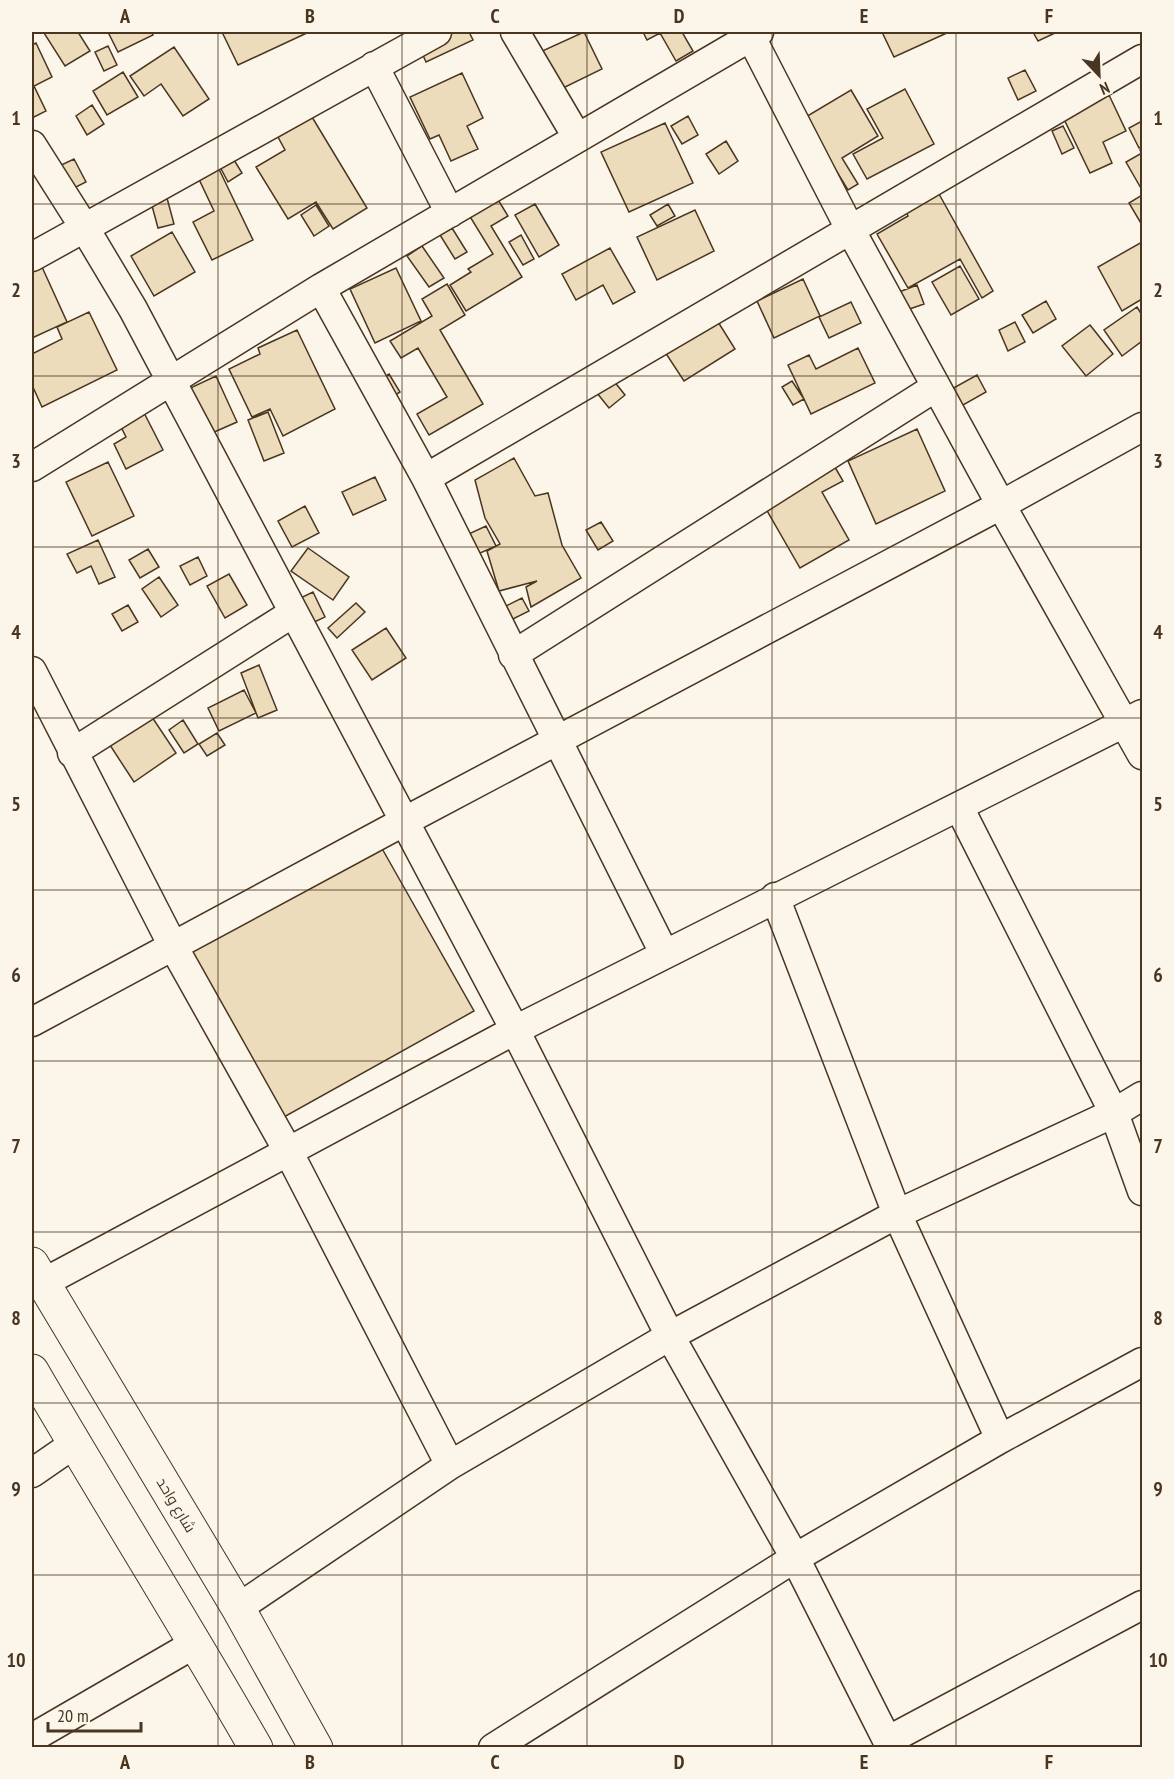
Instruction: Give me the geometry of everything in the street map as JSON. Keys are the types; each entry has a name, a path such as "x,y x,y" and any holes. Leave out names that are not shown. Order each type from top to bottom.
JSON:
{"street":[{"path":"32,257 437,32"},
{"path":"515,32 576,137"},
{"path":"32,467 321,288 755,34 850,229 1001,505 1134,718 1143,755"},
{"path":"426,478 1143,59"},
{"path":"374,66 450,213"},
{"path":"32,145 133,309 515,1030 670,1336 795,1558 889,1744 1143,1605"},
{"path":"321,288 426,478 664,953"},
{"path":"513,655 936,387"},
{"path":"32,1022 405,820 1001,505 1143,427"},
{"path":"72,753 293,613"},
{"path":"32,671 172,946 288,1151 450,1465"},
{"path":"37,1274 288,1151 664,953 1134,718"},
{"path":"959,807 1114,1113 1143,1191"},
{"path":"775,897 897,1214 1000,1439"},
{"path":"238,1608 450,1465 670,1336 897,1214 1114,1113 1143,1096"},
{"name":"شارع واحد","path":"37,1274 238,1608 316,1748"},
{"path":"493,1748 795,1558 1000,1439 1143,1362"},
{"path":"32,1371 196,1643 256,1748"},
{"path":"32,1473 74,1444"},
{"path":"32,1738 196,1643"}],"building":[{"path":"78,32 90,51 65,66 44,33"},
{"path":"108,32 151,32 153,35 118,52"},
{"path":"222,32 309,32 238,65"},
{"path":"445,32 469,32 473,40 426,62 418,44"},
{"path":"584,32 602,69 559,90 540,52"},
{"path":"643,32 682,32 693,51 676,61 660,33 647,40"},
{"path":"882,32 949,32 894,57"},
{"path":"1033,32 1054,32 1055,33 1038,41"},
{"path":"36,43 52,77 34,86 46,111 32,118 32,45"},
{"path":"108,46 117,65 104,71 95,52"},
{"path":"174,47 209,99 183,116 161,84 144,96 130,76"},
{"path":"1025,70 1036,91 1018,100 1008,78"},
{"path":"123,72 138,97 107,115 93,91"},
{"path":"462,73 483,118 467,126 478,149 451,161 439,135 430,139 410,97"},
{"path":"905,89 934,144 867,179 853,154 883,138 867,109"},
{"path":"851,90 878,136 842,158 858,184 848,190 804,118"},
{"path":"1109,95 1126,131 1103,142 1112,163 1090,173 1063,117"},
{"path":"92,105 104,124 87,135 76,116"},
{"path":"688,116 698,135 682,144 671,126"},
{"path":"312,117 367,208 333,229 316,202 288,219 256,167 285,150 278,137"},
{"path":"1142,121 1142,146 1139,148 1129,128"},
{"path":"665,123 693,183 629,212 601,152"},
{"path":"1063,126 1074,148 1062,154 1052,131"},
{"path":"726,141 738,161 719,174 706,154"},
{"path":"1142,153 1142,190 1126,162"},
{"path":"231,155 242,173 228,182 218,163"},
{"path":"74,159 86,182 70,190 57,167"},
{"path":"217,165 253,240 212,260 193,222 214,211 197,175"},
{"path":"934,185 993,291 982,298 960,259 908,288 877,234 908,216 901,203"},
{"path":"1142,195 1142,225 1129,203"},
{"path":"167,198 174,224 158,228 151,202"},
{"path":"497,198 508,216 491,226 522,277 466,311 450,285 471,272 468,269 493,254 469,215"},
{"path":"535,204 559,245 539,257 515,215"},
{"path":"668,204 675,216 657,226 650,215"},
{"path":"316,205 329,226 314,236 301,215"},
{"path":"695,210 714,251 657,280 637,237"},
{"path":"452,228 467,252 455,259 440,235"},
{"path":"172,232 195,272 154,296 131,256"},
{"path":"521,235 534,259 523,265 509,242"},
{"path":"1142,242 1142,299 1122,311 1098,267"},
{"path":"422,246 444,278 429,287 407,256"},
{"path":"610,248 635,292 613,304 603,285 576,300 562,274"},
{"path":"960,266 979,299 951,315 932,282"},
{"path":"42,267 67,322 32,338 32,272"},
{"path":"396,268 421,321 375,343 350,289"},
{"path":"803,279 820,316 774,338 757,301"},
{"path":"447,284 465,315 440,330 483,404 429,435 417,414 447,397 418,348 401,358 390,341 432,316 422,299"},
{"path":"917,285 924,304 901,312 894,294"},
{"path":"1046,301 1056,319 1033,333 1022,315"},
{"path":"851,302 861,323 829,338 819,317"},
{"path":"1137,307 1142,315 1142,341 1122,356 1104,330"},
{"path":"89,312 117,370 42,407 32,385 32,354 62,339 57,327"},
{"path":"715,317 735,349 684,381 663,349"},
{"path":"1015,322 1025,342 1008,351 999,330"},
{"path":"1090,325 1113,354 1086,376 1062,346"},
{"path":"297,330 335,409 283,436 270,409 252,417 229,369 260,354 258,348"},
{"path":"858,348 875,383 811,414 788,365 809,355 816,369"},
{"path":"389,374 400,392 386,401 375,383"},
{"path":"609,375 625,395 609,408 593,388"},
{"path":"977,375 986,392 949,413 939,396"},
{"path":"216,376 237,422 212,433 186,390"},
{"path":"792,381 804,399 793,405 782,387"},
{"path":"139,403 163,450 126,469 114,444 126,437 115,415"},
{"path":"268,412 284,453 264,461 248,420"},
{"path":"917,429 945,491 876,524 848,461"},
{"path":"514,458 535,496 548,493 562,545 581,578 531,607 526,587 537,581 499,591 487,551 500,544 485,518 475,480"},
{"path":"108,462 134,516 92,536 66,482"},
{"path":"832,462 843,481 822,492 849,540 800,568 762,502"},
{"path":"375,477 386,500 353,515 342,492"},
{"path":"305,506 319,533 292,547 278,521"},
{"path":"601,522 613,541 598,550 586,530"},
{"path":"486,526 496,546 469,558 460,538"},
{"path":"98,540 115,577 99,584 91,566 77,573 67,554"},
{"path":"308,548 349,577 333,600 291,571"},
{"path":"148,549 159,567 140,578 129,560"},
{"path":"198,557 207,576 190,585 180,566"},
{"path":"229,574 247,605 225,618 207,586"},
{"path":"159,577 178,605 161,617 142,589"},
{"path":"313,592 325,617 302,628 290,603"},
{"path":"522,598 529,611 509,621 502,608"},
{"path":"356,603 365,612 337,638 328,628"},
{"path":"128,605 138,622 122,631 112,614"},
{"path":"386,628 406,658 372,680 352,650"},
{"path":"259,665 277,710 258,718 241,673"},
{"path":"244,690 256,713 219,731 208,708"},
{"path":"148,711 176,753 134,782 106,739"},
{"path":"183,720 198,744 184,753 169,730"},
{"path":"217,733 225,745 207,756 199,744"},
{"path":"380,845 474,1011 284,1117 191,951"}]}
